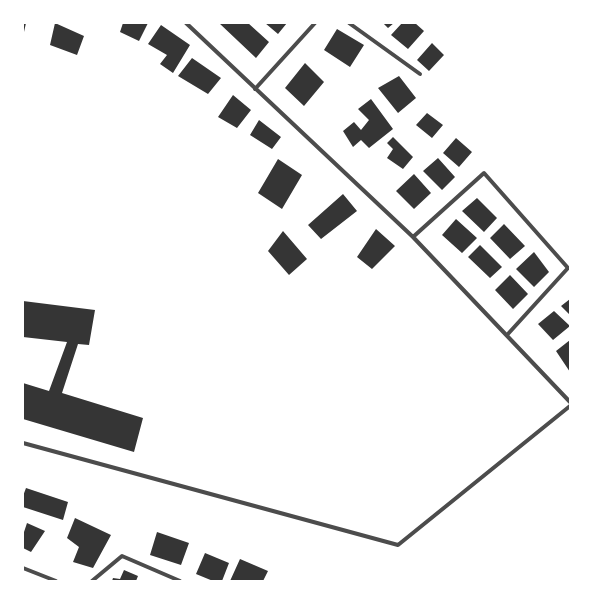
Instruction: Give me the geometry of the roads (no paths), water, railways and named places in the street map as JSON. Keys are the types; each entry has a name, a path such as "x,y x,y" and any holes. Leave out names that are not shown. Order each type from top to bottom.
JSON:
{"street":[{"path":"186,23 413,237 570,402"},
{"path":"255,89 315,23"},
{"path":"349,23 420,74"},
{"path":"413,237 484,173 568,268 507,335"},
{"path":"23,443 398,545 570,406"},
{"path":"92,581 122,556 180,581"},
{"path":"23,568 56,581"}]}
